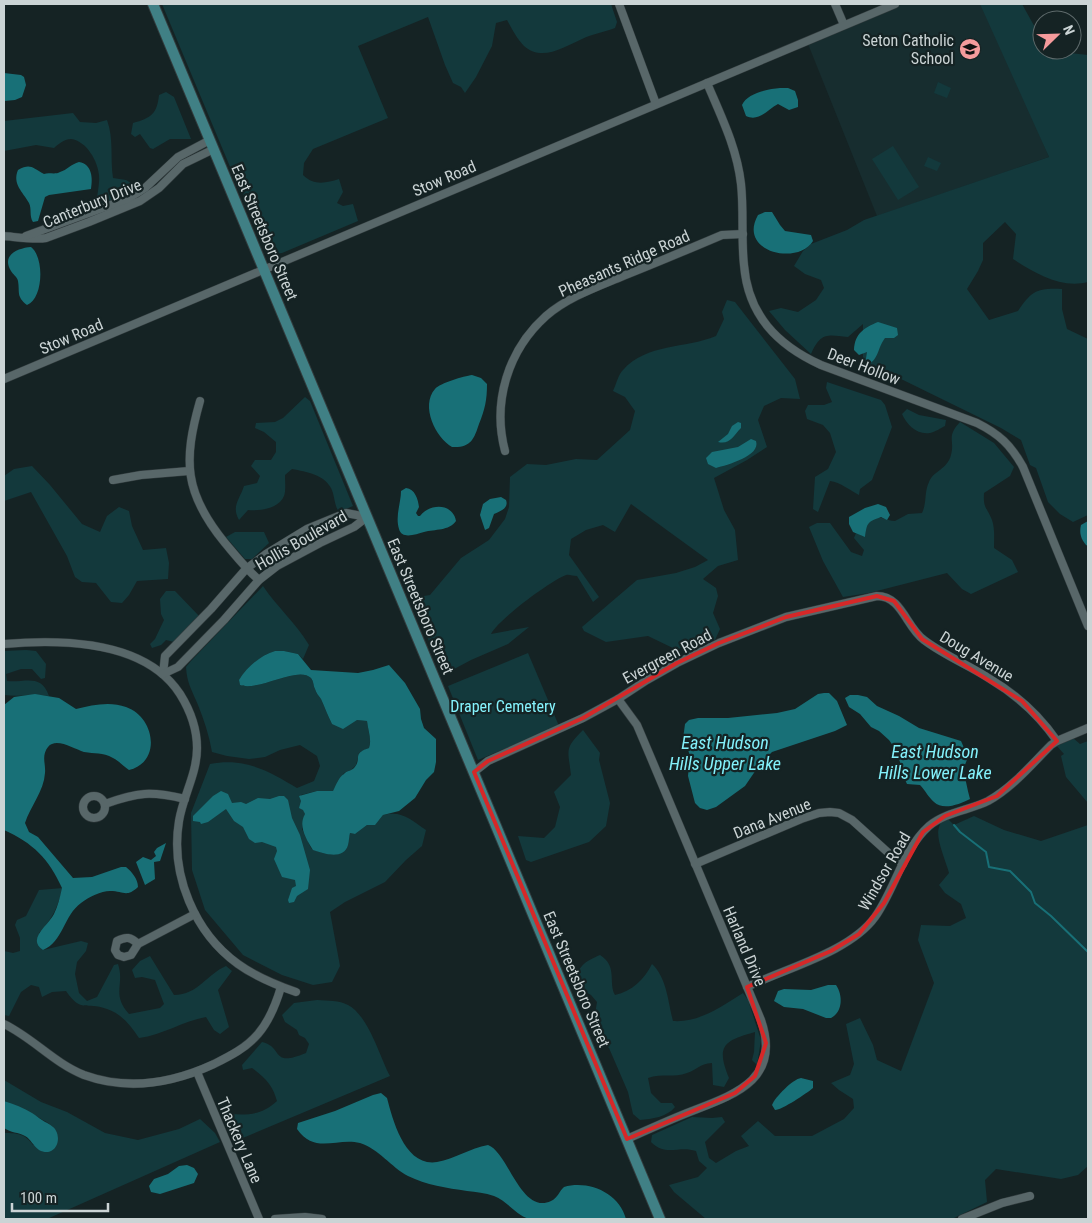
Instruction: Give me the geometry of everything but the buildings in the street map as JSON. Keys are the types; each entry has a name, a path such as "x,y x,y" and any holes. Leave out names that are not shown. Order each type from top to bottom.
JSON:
{"main road":[{"name":"East Streetsboro Street","path":"153,4 660,1219"}],"street":[{"path":"620,4 656,104"},
{"path":"835,4 844,25"},
{"name":"Stow Road","path":"4,379 895,4"},
{"name":"Deer Hollow","path":"706,83 732,141 738,162 742,185 743,264 750,295 767,326 786,346 821,366 977,423 993,431 1004,441 1015,454 1022,467 1088,626"},
{"name":"Canterbury Drive","path":"4,236 25,237 63,228 133,200 178,157 212,144"},
{"name":"Pheasants Ridge Road","path":"506,451 501,431 501,398 504,384 509,368 521,344 546,316 585,292 722,235 743,234"},
{"path":"200,400 190,444 190,471 195,493 206,518 246,569 259,580"},
{"path":"113,480 141,475 190,471"},
{"name":"Hollis Boulevard","path":"163,674 165,656 211,609 246,569 266,554 307,529 346,513 367,517"},
{"name":"Hollis Boulevard","path":"163,674 178,667 224,620 259,580 277,566 354,526 367,517"},
{"name":"Evergreen Road","path":"474,772 488,761 575,722 618,699 677,663 763,625 786,617 884,596"},
{"name":"Doug Avenue","path":"884,596 894,602 912,629 922,639 942,653 1011,692 1034,713 1057,741"},
{"path":"4,644 58,642 124,652 142,660 163,674 174,686 184,701 194,726 197,748 193,774 179,822 179,862 184,888 195,914 212,940 232,959 246,970 296,992"},
{"name":"Harland Drive","path":"618,699 637,725 761,1020 766,1043 763,1064 749,1083 735,1093 627,1139"},
{"name":"Windsor Road","path":"747,987 831,951 859,934 874,918 884,903 919,836 931,824 945,816 978,805 997,796 1057,741 1088,728"},
{"path":"105,804 126,796 143,793 185,799"},
{"name":"Dana Avenue","path":"696,864 801,819 819,813 830,812 839,813 852,820 903,864"},
{"path":"138,944 195,914"},
{"path":"4,1024 19,1032 57,1062 71,1069 100,1080 115,1083 144,1084 197,1072 239,1051 257,1035 272,1013 281,987"},
{"name":"Thackery Lane","path":"197,1072 259,1219"},
{"path":"962,1219 1002,1203 1030,1196"},
{"path":"275,1219 290,1217 322,1219"}],"highlighted area":[{"path":"877,596 894,601 922,639 1022,701 1057,741 997,796 945,816 923,832 884,903 859,934 831,951 747,987 766,1043 755,1076 735,1093 627,1139 474,772 488,761 583,718 677,663 719,643 786,617"}],"shaded area":[{"path":"895,4 984,4 1049,157 877,216 808,44"}],"green space":[{"path":"162,4 611,4 617,22 615,28 546,53 531,51 524,46 507,20 496,23 492,46 476,77 465,93 461,87 453,83 428,17 358,46 388,118 313,149 304,163 303,175 316,182 339,179 343,192 337,203 343,206 353,204 358,221 282,253 273,254 265,248"},
{"path":"980,4 1022,4 1032,22 1032,60 1082,60 1082,54 1088,55 1088,282 1078,284 1058,281 1039,274 1013,259 1016,234 1005,222 983,243 983,260 967,289 989,320 1018,311 1027,299 1036,292 1047,289 1062,289 1062,309 1067,329 1088,339 1088,515 1073,522 1060,514 1048,502 1036,468 1030,465 1021,440 1001,428 901,379 865,371 863,366 863,324 848,337 825,336 818,342 811,354 785,330 769,311 781,308 798,312 816,300 824,288 821,280 805,274 794,266 803,251 811,244 847,230 864,220 1049,157"},
{"path":"938,82 951,88 947,98 934,93"},
{"path":"166,92 174,97 191,139 170,139 153,149 150,148 140,134 135,137 131,134 133,123 149,117 157,107 159,95"},
{"path":"73,113 80,122 96,123 107,120 111,141 113,178 126,180 131,183 132,192 97,207 99,179 94,158 87,148 71,139 60,143 54,148 36,145 4,151 4,121"},
{"path":"893,146 919,187 898,200 872,159"},
{"path":"928,157 941,163 937,171 924,166"},
{"path":"727,300 735,302 795,379 800,399 781,398 764,406 758,420 767,447 714,478 724,510 735,530 738,560 718,566 703,579 716,588 718,596 713,613 720,629 715,640 690,643 677,650 648,636 606,642 584,631 582,627 637,580 676,573 695,567 708,560 631,504 615,532 603,525 586,530 571,539 569,555 599,597 593,602 577,576 567,575 558,579 503,620 491,634 529,627 508,644 443,675 411,598 430,595 461,558 489,540 505,519 509,507 510,477 527,464 546,465 576,459 597,460 630,430 635,411 625,397 613,391 621,372 643,355 716,336 724,319 722,312"},
{"path":"827,382 881,400 885,405 892,427 872,480 860,489 859,495 830,481 818,512 813,509 815,477 828,469 836,452 830,433 823,425 807,419 805,411 808,405 824,405 832,402 826,388"},
{"path":"305,397 310,401 353,506 339,512 328,483 314,474 292,469 285,475 284,496 278,504 258,510 248,510 239,520 236,507 244,486 257,483 260,476 251,466 255,460 271,460 276,452 276,442 264,432 255,428 256,423 275,422 283,418"},
{"path":"907,409 919,415 946,420 945,426 930,433 917,431 907,422 902,414"},
{"path":"960,422 994,443 1014,467 1010,476 984,493 984,498 993,523 994,548 1012,560 1018,572 971,594 962,589 947,573 869,593 843,597 823,561 809,527 817,523 830,523 851,552 862,556 864,550 854,538 856,533 863,536 865,529 872,520 878,518 895,521 908,514 922,513 929,482 947,464 952,450 953,431"},
{"path":"32,466 82,524 100,532 107,516 119,507 129,511 132,526 143,550 166,548 169,563 168,579 137,581 122,603 111,602 96,583 82,582 75,577 67,556 31,492 4,501 4,476 14,469"},
{"path":"235,532 264,532 269,543 252,559 245,559 226,537"},
{"path":"263,586 309,645 303,659 298,654 284,651 275,651 265,655 239,680 240,685 257,685 288,676 305,675 312,679 316,692 332,724 357,720 367,721 370,738 369,748 359,753 356,765 344,773 333,791 317,791 301,795 305,814 302,829 311,848 323,853 339,853 345,848 350,833 355,834 367,825 379,820 383,815 401,815 426,830 422,846 385,882 345,902 330,912 340,966 332,982 313,985 282,975 243,955 205,910 192,870 191,813 210,764 234,762 256,767 297,788 314,781 320,766 317,756 300,745 280,750 265,757 249,759 212,752 204,722 189,683 186,667"},
{"path":"166,591 175,591 199,616 180,638 174,642 166,640 161,645 152,648 150,644 155,639 164,620 161,614 160,599"},
{"path":"4,651 36,651 46,664 45,678 41,679 32,669 21,669 6,674 7,681 37,682 42,684 49,696 4,695"},
{"name":"Draper Cemetery","path":"528,653 559,726 478,760 448,686"},
{"path":"583,730 600,753 599,760 610,803 606,826 589,842 531,862 526,860 518,836 544,838 555,827 560,807 554,792 571,775 570,746"},
{"path":"1073,738 1080,744 1088,741 1088,803 1066,777 1061,756 1064,754 1056,745"},
{"path":"945,816 954,825 974,816 1004,830 1041,841 1088,825 1088,1166 1078,1175 1061,1179 996,1169 985,1180 987,1202 952,1219 706,1219 674,1192 669,1185 698,1177 707,1168 699,1161 696,1151 662,1149 651,1142 652,1135 692,1117 722,1117 725,1122 705,1142 709,1158 716,1163 736,1151 749,1146 741,1136 758,1121 775,1136 812,1136 844,1119 854,1108 853,1099 831,1083 850,1075 854,1064 846,1024 860,1018 873,1045 877,1060 901,1071 934,983 918,940 921,925 950,926 966,918 961,904 945,893 939,885 949,873 938,837 940,824"},
{"path":"63,888 54,912 48,923 39,933 43,950 81,941 88,943 86,951 77,962 75,974 79,993 87,1001 97,997 114,965 118,964 120,971 119,995 129,1014 160,1008 164,1004 155,980 142,977 135,978 132,970 140,961 150,956 174,995 190,992 226,966 232,971 218,990 229,1027 220,1034 214,1030 206,1017 139,1038 126,1021 112,1011 100,1007 80,1005 66,991 52,992 42,997 39,987 31,985 21,992 9,1016 4,1015 4,951 13,953 20,951 20,938 15,925 17,920 26,916 39,890"},
{"path":"600,955 606,959 611,969 615,995 627,991 637,984 652,964 664,983 673,1021 683,1021 701,1016 743,993 748,1000 761,1040 757,1065 752,1060 755,1032 736,1038 725,1046 723,1059 729,1078 724,1087 713,1085 712,1063 682,1074 648,1078 651,1093 661,1103 672,1103 675,1107 664,1115 640,1120 633,1114 628,1092 609,1048 597,1037 595,1014 597,1002 591,995 579,988 575,978 579,969 584,964"},
{"path":"317,1000 341,1002 355,1010 373,1037 390,1076 238,1140 229,1130 225,1119 230,1114 261,1112 277,1101 271,1086 265,1079 252,1068 243,1070 242,1065 262,1042 273,1048 282,1057 295,1057 306,1053 309,1044 305,1038 299,1035 297,1030 285,1022 282,1015 294,1003"},
{"path":"4,1080 41,1102 67,1112 105,1133 138,1140 179,1129 200,1119 215,1133 220,1142 47,1219 4,1219 4,1133 21,1135 27,1138 33,1145 58,1137 53,1127 48,1123 22,1108 4,1101"}],"water":[{"path":"4,73 24,77 26,85 22,97 4,101"},
{"path":"780,88 788,88 795,91 798,107 789,110 778,104 755,118 746,116 742,105 748,97"},
{"path":"79,162 87,166 91,172 91,189 45,197 38,221 33,222 29,203 17,184 18,170 29,167 44,174 56,173"},
{"path":"772,212 785,231 811,235 813,241 805,249 795,253 783,254 762,246 756,238 754,228 758,215"},
{"path":"31,247 36,252 39,260 40,278 36,295 27,305 20,297 17,279 8,265 8,261 12,253"},
{"path":"878,322 897,328 898,335 894,338 885,338 873,361 865,365 867,352 859,355 854,350 856,339 861,332"},
{"path":"472,375 481,378 487,384 484,409 471,442 464,446 452,447 440,437 432,421 429,404 431,396 435,389 442,384"},
{"path":"738,422 741,423 741,428 731,439 722,443 718,442 728,434 732,426"},
{"path":"751,439 756,441 756,446 753,451 742,459 716,468 708,464 706,458 712,452 738,447"},
{"path":"406,488 412,490 417,498 419,507 416,513 418,516 429,509 441,507 451,511 456,521 446,528 413,535 403,534 399,529 398,514 401,491"},
{"path":"501,497 507,503 504,509 494,514 489,528 485,530 480,515 483,504 490,499"},
{"path":"878,504 886,507 890,515 887,520 881,517 870,522 867,526 865,537 853,532 849,524 849,517 865,508"},
{"path":"1088,521 1088,546 1083,540 1080,531 1081,525"},
{"path":"275,651 298,654 311,670 358,673 389,665 405,683 420,709 424,728 436,739 434,772 426,780 415,798 399,811 383,815 375,825 367,825 355,834 350,833 346,850 342,853 333,855 313,850 304,832 302,823 305,814 299,808 301,801 299,796 317,791 333,791 341,777 354,768 358,762 360,752 369,748 370,745 367,721 357,720 343,729 332,724 316,692 312,679 305,675 288,676 257,685 240,685 239,680 250,666 265,655"},
{"name":"East Hudson Hills Upper Lake","path":"829,693 837,701 847,725 835,731 772,752 760,764 745,786 716,807 707,810 700,808 695,803 688,776 690,755 683,739 685,724 689,720 777,713 795,709 818,694"},
{"path":"35,694 59,698 76,709 107,704 126,707 136,712 143,720 151,739 147,758 140,765 129,770 109,756 84,752 60,743 51,744 46,750 44,757 44,780 40,793 25,823 29,832 38,837 73,878 92,877 126,867 137,881 138,887 128,893 103,892 84,901 75,908 55,941 43,950 38,946 38,937 54,914 62,888 46,860 32,846 4,830 4,705 14,697"},
{"name":"East Hudson Hills Lower Lake","path":"850,695 867,697 877,706 919,728 961,741 968,757 963,770 970,799 957,805 942,806 932,800 920,785 907,784 900,769 900,762 894,747 879,731 871,727 860,714 849,707 845,698"},
{"path":"221,791 228,794 232,803 241,802 246,804 258,798 270,799 279,796 284,796 288,800 292,818 300,835 310,870 308,889 297,896 294,902 289,903 288,900 292,888 296,886 295,880 282,877 274,859 277,851 276,847 262,842 255,843 249,839 243,827 234,821 226,809 208,822 201,824 200,822 193,821 193,816 213,796"},
{"path":"166,843 160,861 154,862 155,879 145,885 136,862 143,857 151,860 156,856 154,852 157,848"},
{"path":"828,985 836,985 841,998 838,1012 831,1018 826,1018 803,1009 784,1007 774,1001 778,991 784,989 811,990"},
{"path":"801,1078 813,1081 813,1088 789,1104 775,1110 772,1105 777,1098 789,1085"},
{"path":"381,1093 387,1098 402,1140 409,1150 426,1162 437,1162 488,1145 495,1150 523,1191 531,1199 540,1203 551,1201 564,1187 583,1185 593,1187 617,1202 626,1219 529,1219 494,1196 437,1186 408,1176 373,1149 360,1143 319,1143 304,1137 297,1129 298,1123"},
{"path":"4,1101 26,1109 53,1127 58,1138 56,1147 49,1152 44,1152 35,1147 27,1137 4,1128"},
{"path":"187,1165 194,1168 198,1174 194,1183 160,1194 151,1192 149,1186 154,1179 168,1174 179,1166"}],"waterway":[{"path":"954,825 986,852 989,867 1010,871 1031,892 1035,903 1088,952"}],"place":[{"name":"Seton Catholic School","path":"970,49"}]}
